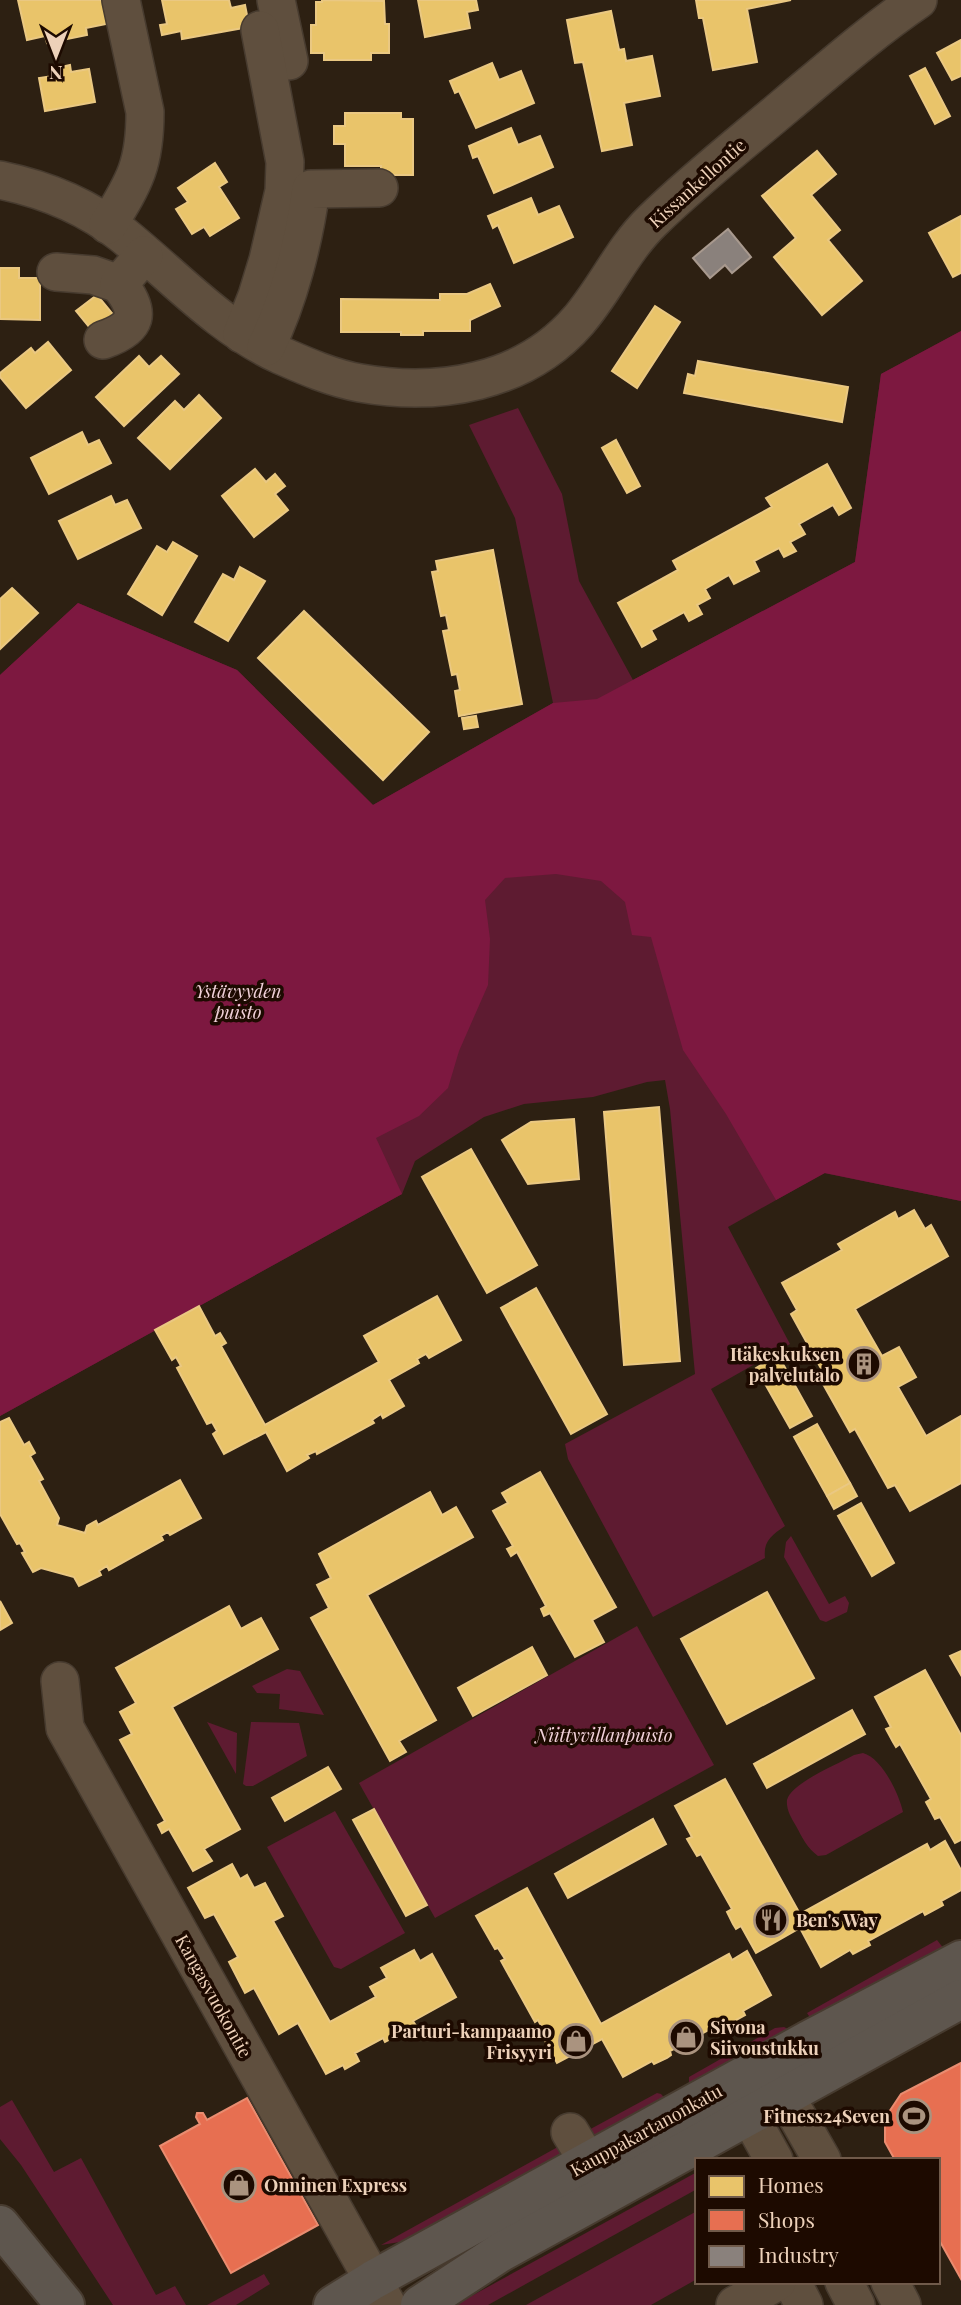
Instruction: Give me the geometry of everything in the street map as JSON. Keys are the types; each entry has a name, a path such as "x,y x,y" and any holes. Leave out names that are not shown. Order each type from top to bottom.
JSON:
{"main road":[{"name":"Kauppakartanonkatu","path":"333,2305 380,2292 579,2147 748,2074 961,1961"},
{"name":"Kauppakartanonkatu","path":"420,2305 501,2252 961,1999"},
{"path":"0,2225 65,2305"}],"street":[{"path":"108,225 137,176 145,130 145,112 121,0"},
{"name":"Kissankellontie","path":"0,180 72,203 123,235 219,319 254,341 321,372 359,383 426,388 452,387 492,378 551,346 585,312 649,224 832,67 918,0"},
{"path":"254,341 281,316 311,189 308,148 268,15"},
{"path":"254,341 257,296 284,191 285,162 268,15"},
{"path":"311,189 379,188"},
{"path":"119,284 144,255"},
{"path":"56,272 93,275 119,284 130,298 135,312 128,329 103,340"},
{"name":"Kangasvuokontie","path":"60,1681 65,1728 380,2292"},
{"path":"748,2074 785,2095 821,2158"},
{"path":"748,2074 749,2116 773,2158"},
{"path":"735,2305 773,2284"},
{"path":"793,2284 804,2305"},
{"path":"845,2284 856,2305"},
{"path":"891,2284 902,2305"}],"green space":[{"name":"Ystävyyden puisto","path":"961,331 961,1201 824,1173 728,1227 790,1344 711,1389 785,1526 769,1539 765,1547 765,1558 653,1617 568,1459 565,1444 695,1374 665,1080 647,1082 593,1097 524,1104 484,1117 415,1161 402,1194 0,1416 0,675 78,603 237,670 373,805 553,703 515,518 469,425 518,408 562,494 579,581 633,680 855,562 881,374"},
{"name":"Ystävyyden puisto","path":"961,331 961,1201 825,1173 776,1200 726,1114 683,1050 651,937 632,935 625,902 601,881 556,874 505,878 485,900 490,939 488,985 459,1051 448,1088 419,1116 376,1138 402,1194 0,1416 0,675 78,603 237,670 373,805 553,703 597,699 855,562 881,374"},
{"path":"791,1536 829,1604 845,1596 849,1603 847,1612 826,1622 820,1620 784,1557 786,1542"},
{"name":"Niittyvillanpuisto","path":"637,1626 714,1765 435,1918 359,1783"},
{"path":"287,1669 300,1671 324,1715 279,1709 280,1694 257,1693 252,1686"},
{"path":"207,1722 237,1733 236,1774"},
{"path":"251,1722 299,1723 307,1756 253,1786 246,1786 243,1784"},
{"path":"863,1753 883,1769 894,1787 903,1812 826,1855 818,1856 808,1846 792,1820 787,1800 797,1787 806,1781 854,1755"},
{"path":"335,1811 405,1933 341,1969 334,1967 267,1847"},
{"path":"937,1940 944,1949 813,2022 807,2013"},
{"path":"784,2027 794,2032 694,2089 689,2082 689,2077 775,2028"},
{"path":"657,2093 668,2102 590,2142 585,2132"},
{"path":"12,2100 54,2172 81,2158 156,2295 175,2286 186,2305 113,2305 21,2165 0,2139 0,2107"},
{"path":"565,2143 570,2153 406,2241 381,2245"},
{"path":"695,2173 695,2190 488,2305 455,2305"},
{"path":"695,2212 695,2280 651,2305 526,2305"},
{"path":"264,2274 270,2284 236,2305 207,2305"}],"building: Homes":[{"path":"18,0 106,0 111,23 86,28 87,35 47,43 45,36 27,40"},
{"path":"162,0 229,0 231,8 245,5 248,20 243,28 182,39 181,31 162,35 160,25 167,24"},
{"path":"418,0 476,0 478,10 467,12 470,28 425,37"},
{"path":"696,0 791,0 747,9 757,62 713,70 703,18 699,18"},
{"path":"384,1 385,24 389,24 389,53 371,53 371,60 324,60 324,53 311,53 311,25 316,25 316,2"},
{"path":"611,11 619,50 624,49 626,61 652,56 660,96 624,103 632,145 602,151 583,62 575,63 567,20"},
{"path":"961,40 961,76 952,80 937,53"},
{"path":"492,63 499,80 521,71 534,103 476,128 459,91 455,93 450,81"},
{"path":"70,65 71,72 89,69 95,102 45,111 39,78 53,76 52,69"},
{"path":"925,68 950,116 935,124 910,76"},
{"path":"345,113 401,113 401,119 413,119 413,175 381,175 381,166 345,166 345,144 334,144 334,126 345,126"},
{"path":"511,128 518,145 540,136 553,167 494,193 478,156 473,158 469,146"},
{"path":"817,151 836,174 811,195 840,230 828,240 862,281 822,315 774,257 796,238 762,196"},
{"path":"215,163 227,182 219,187 239,218 210,236 204,227 192,234 176,209 188,202 178,188"},
{"path":"531,198 538,215 559,206 573,237 514,263 498,225 493,228 488,216"},
{"path":"961,216 961,273 953,277 929,233"},
{"path":"0,268 19,268 19,278 40,278 40,320 0,319"},
{"path":"490,284 500,306 470,320 470,331 423,331 423,335 401,335 401,332 341,332 341,299 440,300 440,294 467,294"},
{"path":"97,295 116,318 95,334 76,311"},
{"path":"655,306 680,322 637,388 612,371"},
{"path":"48,342 71,370 26,408 0,377 0,373 31,348 35,353"},
{"path":"139,356 149,367 161,356 179,374 124,426 96,397"},
{"path":"698,361 848,387 842,422 684,393 688,374 695,376"},
{"path":"199,395 221,418 170,469 138,438 175,401 184,410"},
{"path":"82,432 88,445 99,440 111,463 49,494 31,458"},
{"path":"616,440 640,486 627,493 602,448"},
{"path":"827,464 851,508 839,515 833,505 799,524 805,534 790,542 796,551 784,557 779,548 754,561 759,571 734,584 729,575 705,589 710,598 697,605 702,614 689,621 684,612 651,630 656,639 642,647 618,603 678,570 673,561 772,507 766,498"},
{"path":"255,469 266,482 275,474 285,486 275,494 288,510 254,537 222,496"},
{"path":"111,496 115,505 127,500 141,528 78,559 59,521"},
{"path":"173,542 197,556 162,615 128,594 157,546 167,552"},
{"path":"493,550 522,704 459,716 455,691 460,690 457,674 452,675 443,631 449,630 446,615 441,616 432,572 438,571 436,561"},
{"path":"240,567 265,581 228,641 195,622 223,574 234,580"},
{"path":"12,588 38,613 0,649 0,599"},
{"path":"304,611 429,732 383,780 258,658"},
{"path":"476,716 478,727 464,729 462,718"},
{"path":"659,1107 680,1361 624,1365 604,1112"},
{"path":"574,1119 579,1179 528,1184 502,1140 531,1122"},
{"path":"471,1149 537,1265 487,1293 422,1177"},
{"name":"Itäkeskuksen palvelutalo","path":"914,1210 925,1229 931,1225 948,1256 855,1309 882,1356 899,1347 916,1377 898,1387 926,1436 961,1416 961,1483 910,1511 895,1485 888,1488 855,1429 850,1432 818,1375 823,1372 791,1314 797,1310 782,1283 842,1250 838,1244 895,1212 898,1219"},
{"path":"536,1288 607,1414 571,1434 501,1308"},
{"path":"437,1296 461,1340 429,1358 426,1354 417,1359 419,1363 389,1380 404,1406 383,1418 381,1414 372,1420 374,1423 317,1454 316,1451 307,1455 309,1458 287,1471 266,1432 224,1454 213,1434 217,1431 212,1422 207,1424 177,1368 181,1366 176,1357 172,1360 155,1330 199,1306 215,1336 220,1333 226,1343 221,1346 265,1425 379,1362 364,1336"},
{"path":"778,1355 812,1416 790,1428 756,1368"},
{"path":"9,1418 24,1445 29,1442 35,1453 30,1456 43,1479 39,1481 59,1518 57,1525 85,1533 87,1526 96,1521 98,1525 180,1480 201,1518 170,1535 168,1532 161,1536 163,1540 109,1570 107,1566 99,1571 101,1575 79,1586 74,1577 41,1568 33,1572 22,1553 25,1552 20,1543 17,1544 0,1514 0,1422"},
{"path":"817,1424 850,1483 827,1496 794,1437"},
{"path":"540,1472 616,1607 592,1620 604,1642 575,1657 550,1613 544,1616 541,1609 546,1606 517,1552 511,1556 507,1549 513,1546 493,1511 508,1503 502,1493"},
{"path":"850,1483 857,1496 834,1509 827,1496"},
{"path":"430,1492 442,1515 456,1507 473,1537 367,1595 436,1720 399,1741 406,1752 390,1761 311,1618 329,1608 317,1585 331,1578 319,1554"},
{"path":"861,1503 894,1563 872,1576 838,1516"},
{"path":"767,1592 814,1678 727,1724 681,1639"},
{"path":"0,1601 12,1623 0,1630"},
{"path":"229,1606 241,1629 261,1618 278,1649 172,1707 240,1829 204,1849 212,1861 193,1871 169,1829 162,1833 158,1825 165,1821 120,1740 132,1734 120,1712 136,1703 116,1668"},
{"path":"532,1647 547,1675 473,1716 458,1688"},
{"path":"961,1651 961,1675 950,1656"},
{"path":"925,1670 961,1735 961,1840 955,1843 940,1817 935,1819 926,1802 931,1799 900,1744 896,1747 893,1742 886,1729 891,1727 875,1697"},
{"path":"852,1710 865,1734 767,1788 754,1764"},
{"path":"328,1767 341,1789 285,1821 272,1798"},
{"path":"725,1779 800,1914 927,1844 930,1850 945,1841 961,1870 961,1890 941,1901 943,1905 938,1908 925,1915 923,1911 868,1941 870,1945 853,1954 850,1950 821,1967 800,1928 756,1953 741,1926 736,1929 733,1924 727,1912 732,1909 701,1854 697,1856 687,1839 692,1837 675,1806"},
{"path":"374,1809 427,1905 406,1916 353,1820"},
{"path":"653,1819 666,1844 568,1898 555,1874"},
{"path":"232,1864 240,1879 247,1875 254,1888 265,1883 283,1916 273,1921 330,2022 376,1997 370,1987 387,1978 381,1968 414,1950 420,1961 432,1954 456,1997 413,2021 418,2029 405,2037 402,2033 385,2042 383,2038 355,2053 359,2061 345,2069 343,2065 326,2074 298,2023 279,2034 254,1988 245,1993 229,1962 238,1957 214,1914 205,1918 188,1888"},
{"path":"527,1888 601,2024 729,1954 732,1960 747,1951 771,1995 743,2011 745,2015 727,2025 725,2021 670,2051 671,2055 667,2058 654,2064 652,2061 623,2077 602,2039 557,2063 542,2035 545,2033 538,2020 535,2022 501,1961 505,1959 498,1948 495,1949 476,1916"}],"building: Shops":[{"path":"961,2063 961,2279 940,2242 940,2158 894,2158 885,2142 885,2118 901,2094"},
{"name":"Onninen Express","path":"247,2098 318,2225 231,2273 160,2146 200,2124 197,2113 203,2113 207,2120"}],"building: Industry":[{"path":"728,229 751,257 732,273 725,265 710,278 693,258"}],"place":[{"name":"Itäkeskuksen palvelutalo","path":"864,1364"},
{"name":"Ben's Way","path":"771,1920"},
{"name":"Sivona Siivoustukku","path":"686,2037"},
{"name":"Parturi-kampaamo Frisyyri","path":"576,2041"},
{"name":"Fitness24Seven","path":"914,2116"},
{"name":"Onninen Express","path":"239,2185"}]}
